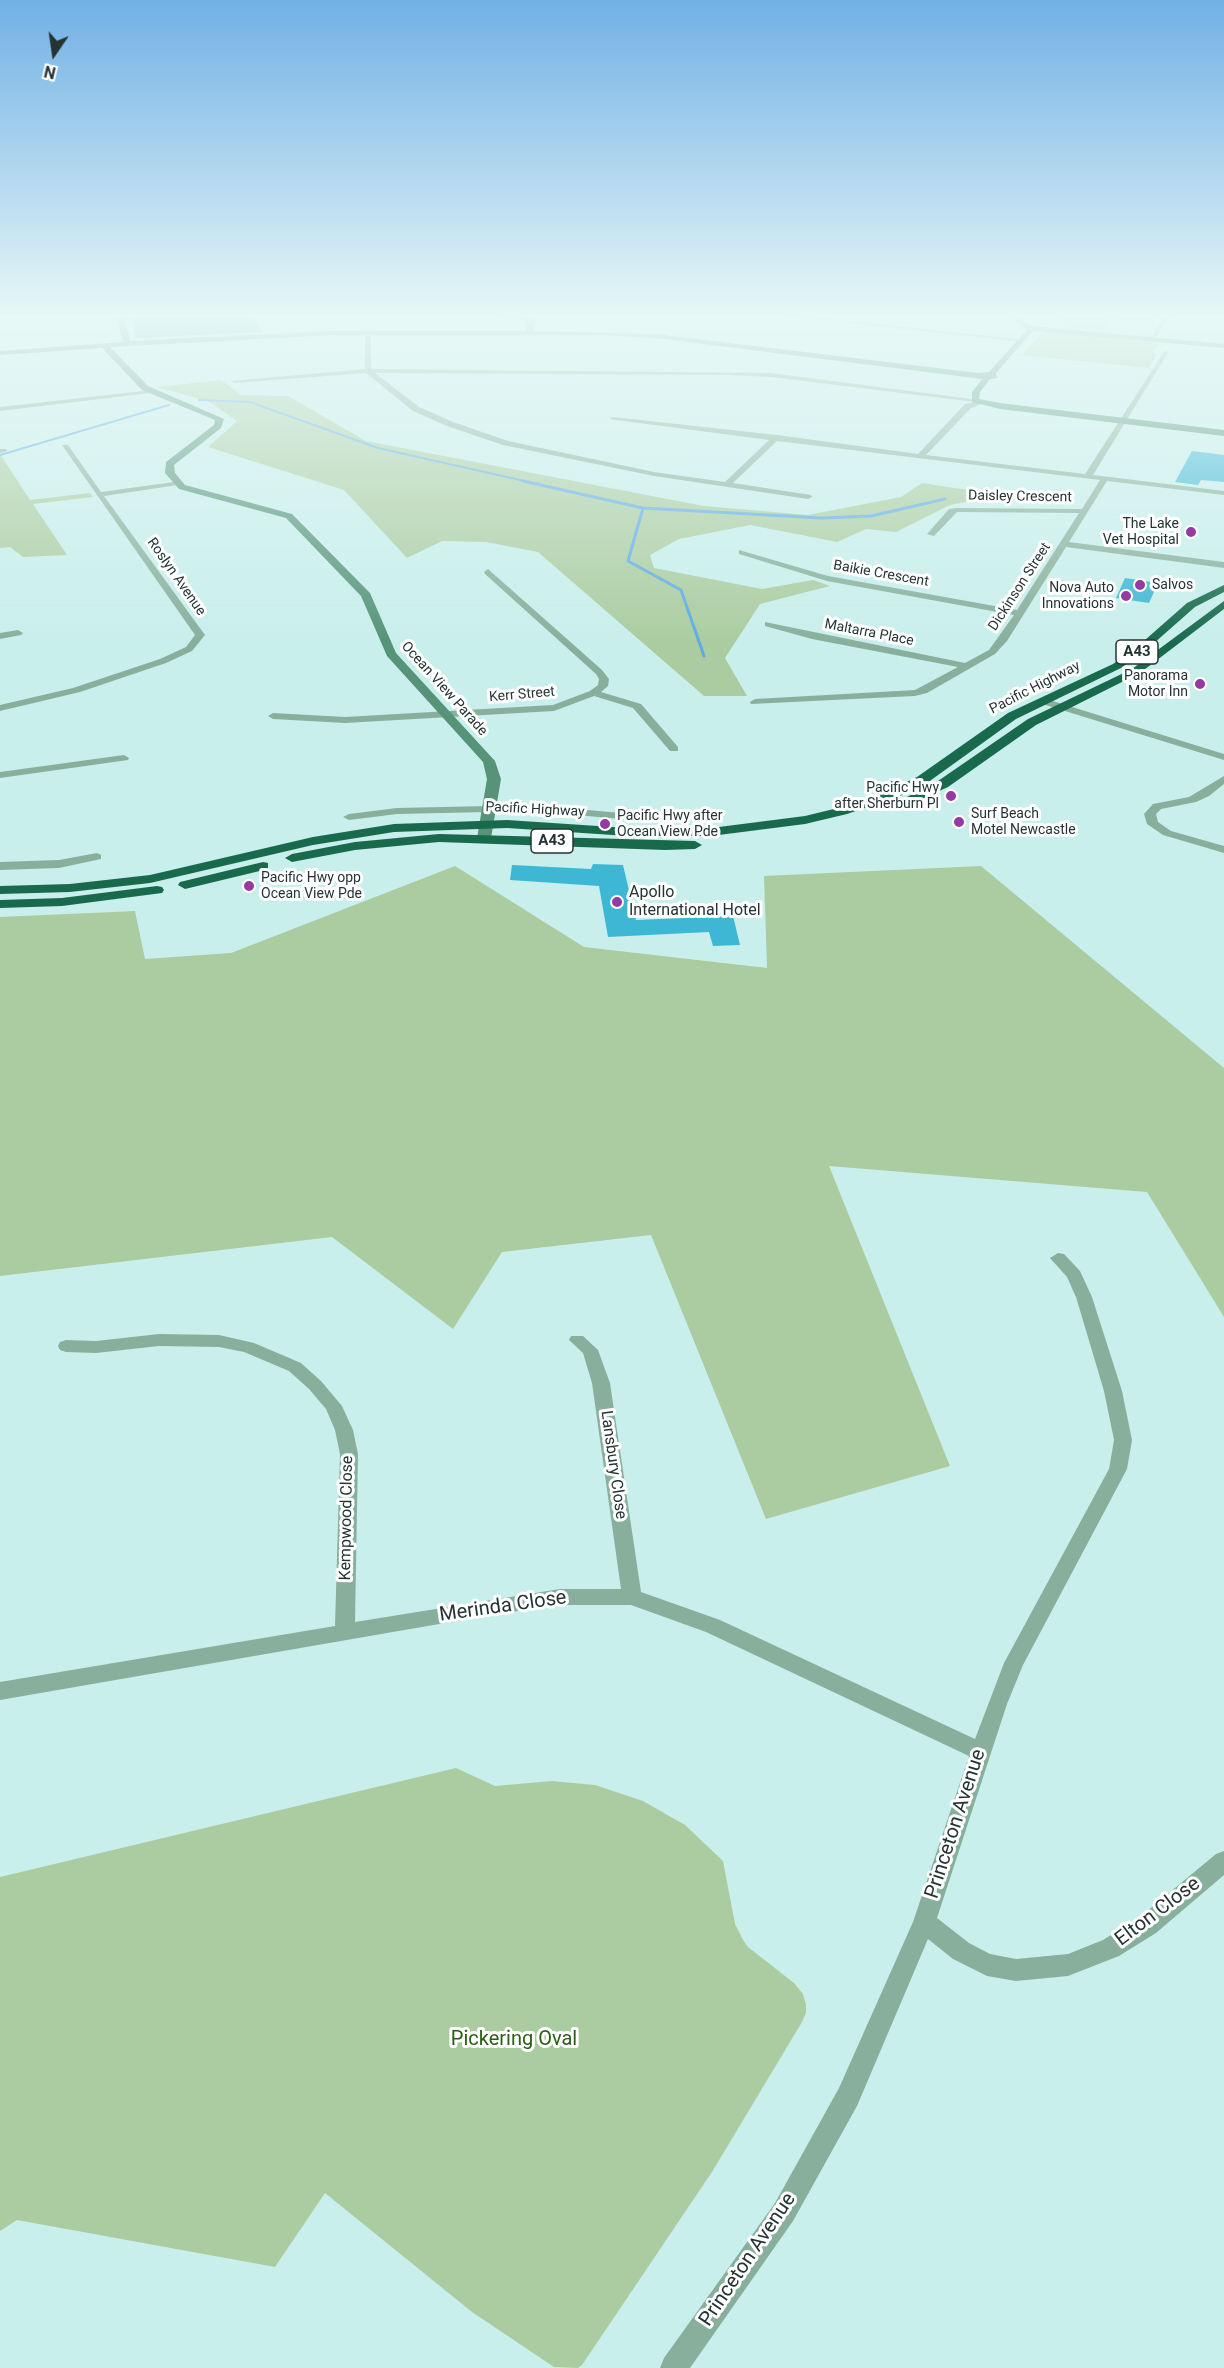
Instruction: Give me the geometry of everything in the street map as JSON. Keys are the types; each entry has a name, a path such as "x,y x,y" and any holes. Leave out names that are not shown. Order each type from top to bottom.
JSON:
{"highway":[{"name":"Pacific Highway","path":"0,904 62,902 133,894 215,879 301,856 355,846 485,831 711,832 805,820 869,803 922,780 985,733 1043,700 1117,666 1141,649 1191,605 1223,588"},
{"name":"Pacific Highway","path":"0,890 70,888 140,881 356,833 440,825 665,846 750,840 821,829 858,819 942,784 1032,722 1105,687 1156,658 1224,604"}],"main road":[{"path":"178,483 170,473 169,464 219,424"},
{"path":"1143,424 1224,433"},
{"name":"Ocean View Parade","path":"178,483 189,490 295,520 366,595 391,654 489,761 493,770 485,831"}],"street":[{"path":"451,424 472,432 484,442 515,450 597,466 808,497"},
{"path":"652,424 1224,493"},
{"path":"921,455 951,424"},
{"path":"1089,476 1120,424"},
{"path":"726,486 777,438"},
{"name":"Roslyn Avenue","path":"0,708 49,698 178,655 197,642 200,635 65,447"},
{"name":"Dickinson Street","path":"755,702 915,693 923,691 992,652 1002,641 1105,478"},
{"path":"100,494 178,483"},
{"name":"Daisley Crescent","path":"931,534 952,511 957,510 1083,511"},
{"path":"1063,544 1224,565"},
{"name":"Baikie Crescent","path":"742,552 826,578 1018,613"},
{"path":"488,572 599,672 604,679 603,686 594,693"},
{"name":"Maltarra Place","path":"768,624 812,636 965,666"},
{"path":"0,636 18,633"},
{"path":"594,693 638,706 674,749"},
{"name":"Kerr Street","path":"273,716 345,720 554,708 594,693"},
{"path":"1043,700 1224,757"},
{"path":"0,776 124,758"},
{"path":"1224,779 1205,794 1192,800 1157,806 1150,814 1153,824 1167,833 1224,850"},
{"name":"Pacific Highway","path":"349,817 397,811 489,809 576,812 655,819"},
{"path":"0,866 59,864 98,857"},
{"name":"Princeton Avenue","path":"674,2368 790,2203 848,2097 924,1922 980,1751 1014,1663 1118,1469 1124,1440 1120,1416 1084,1297 1074,1275 1058,1258"},
{"name":"Kempwood Close","path":"66,1346 96,1347 159,1340 219,1341 248,1347 286,1363 315,1384 333,1406 349,1454 345,1633"},
{"name":"Lansbury Close","path":"577,1340 590,1350 601,1383 632,1598"},
{"name":"Merinda Close","path":"0,1691 560,1597 632,1598 714,1626 980,1751"},
{"name":"Elton Close","path":"924,1922 961,1951 987,1965 1016,1970 1068,1965 1111,1948 1148,1925 1224,1861"}],"green space":[{"path":"234,424 336,424 366,441 704,506 808,515 901,497 922,483 1001,495 950,505 896,532 866,529 837,542 750,525 679,539 650,555 654,568 762,589 813,580 830,586 760,604 725,658 747,696 704,696 538,552 486,542 442,541 407,558 344,490 208,447"},
{"path":"0,454 30,500 90,493 93,497 33,504 67,555 23,557 10,547 0,548"},
{"path":"455,866 584,947 767,968 764,876 981,866 1224,1068 1224,1317 1147,1192 829,1166 950,1466 766,1519 651,1235 502,1252 453,1329 332,1237 0,1276 0,917 135,911 145,959 231,953"},
{"name":"Pickering Oval","path":"456,1768 495,1786 552,1781 595,1785 643,1801 685,1825 723,1861 735,1924 743,1940 748,1947 794,1983 803,1994 806,2005 806,2013 802,2022 712,2172 582,2365 578,2368 554,2367 472,2312 325,2193 275,2267 17,2220 0,2231 0,1877"}],"building":[{"path":"1192,451 1224,455 1224,482 1201,480 1198,485 1175,482"},
{"path":"1125,578 1158,583 1149,603 1116,598"},
{"name":"Apollo International Hotel","path":"593,864 623,865 636,920 733,916 740,945 713,946 709,932 608,937 599,886 510,880 512,865 591,869"}],"waterway":[{"path":"0,455 106,424"},
{"path":"310,424 378,448 529,482"},
{"path":"523,481 643,508"},
{"path":"643,508 822,518 871,516 945,499"},
{"path":"643,508 628,561 681,590 704,656"}],"place":[{"name":"The Lake Vet Hospital","path":"1191,532"},
{"name":"Salvos","path":"1140,585"},
{"name":"Nova Auto Innovations","path":"1126,596"},
{"name":"Panorama Motor Inn","path":"1200,684"},
{"name":"Pacific Hwy after Sherburn Pl","path":"951,796"},
{"name":"Surf Beach Motel Newcastle","path":"959,822"},
{"name":"Pacific Hwy after Ocean View Pde","path":"605,824"},
{"name":"Pacific Hwy opp Ocean View Pde","path":"249,886"},
{"name":"Apollo International Hotel","path":"617,902"}]}
